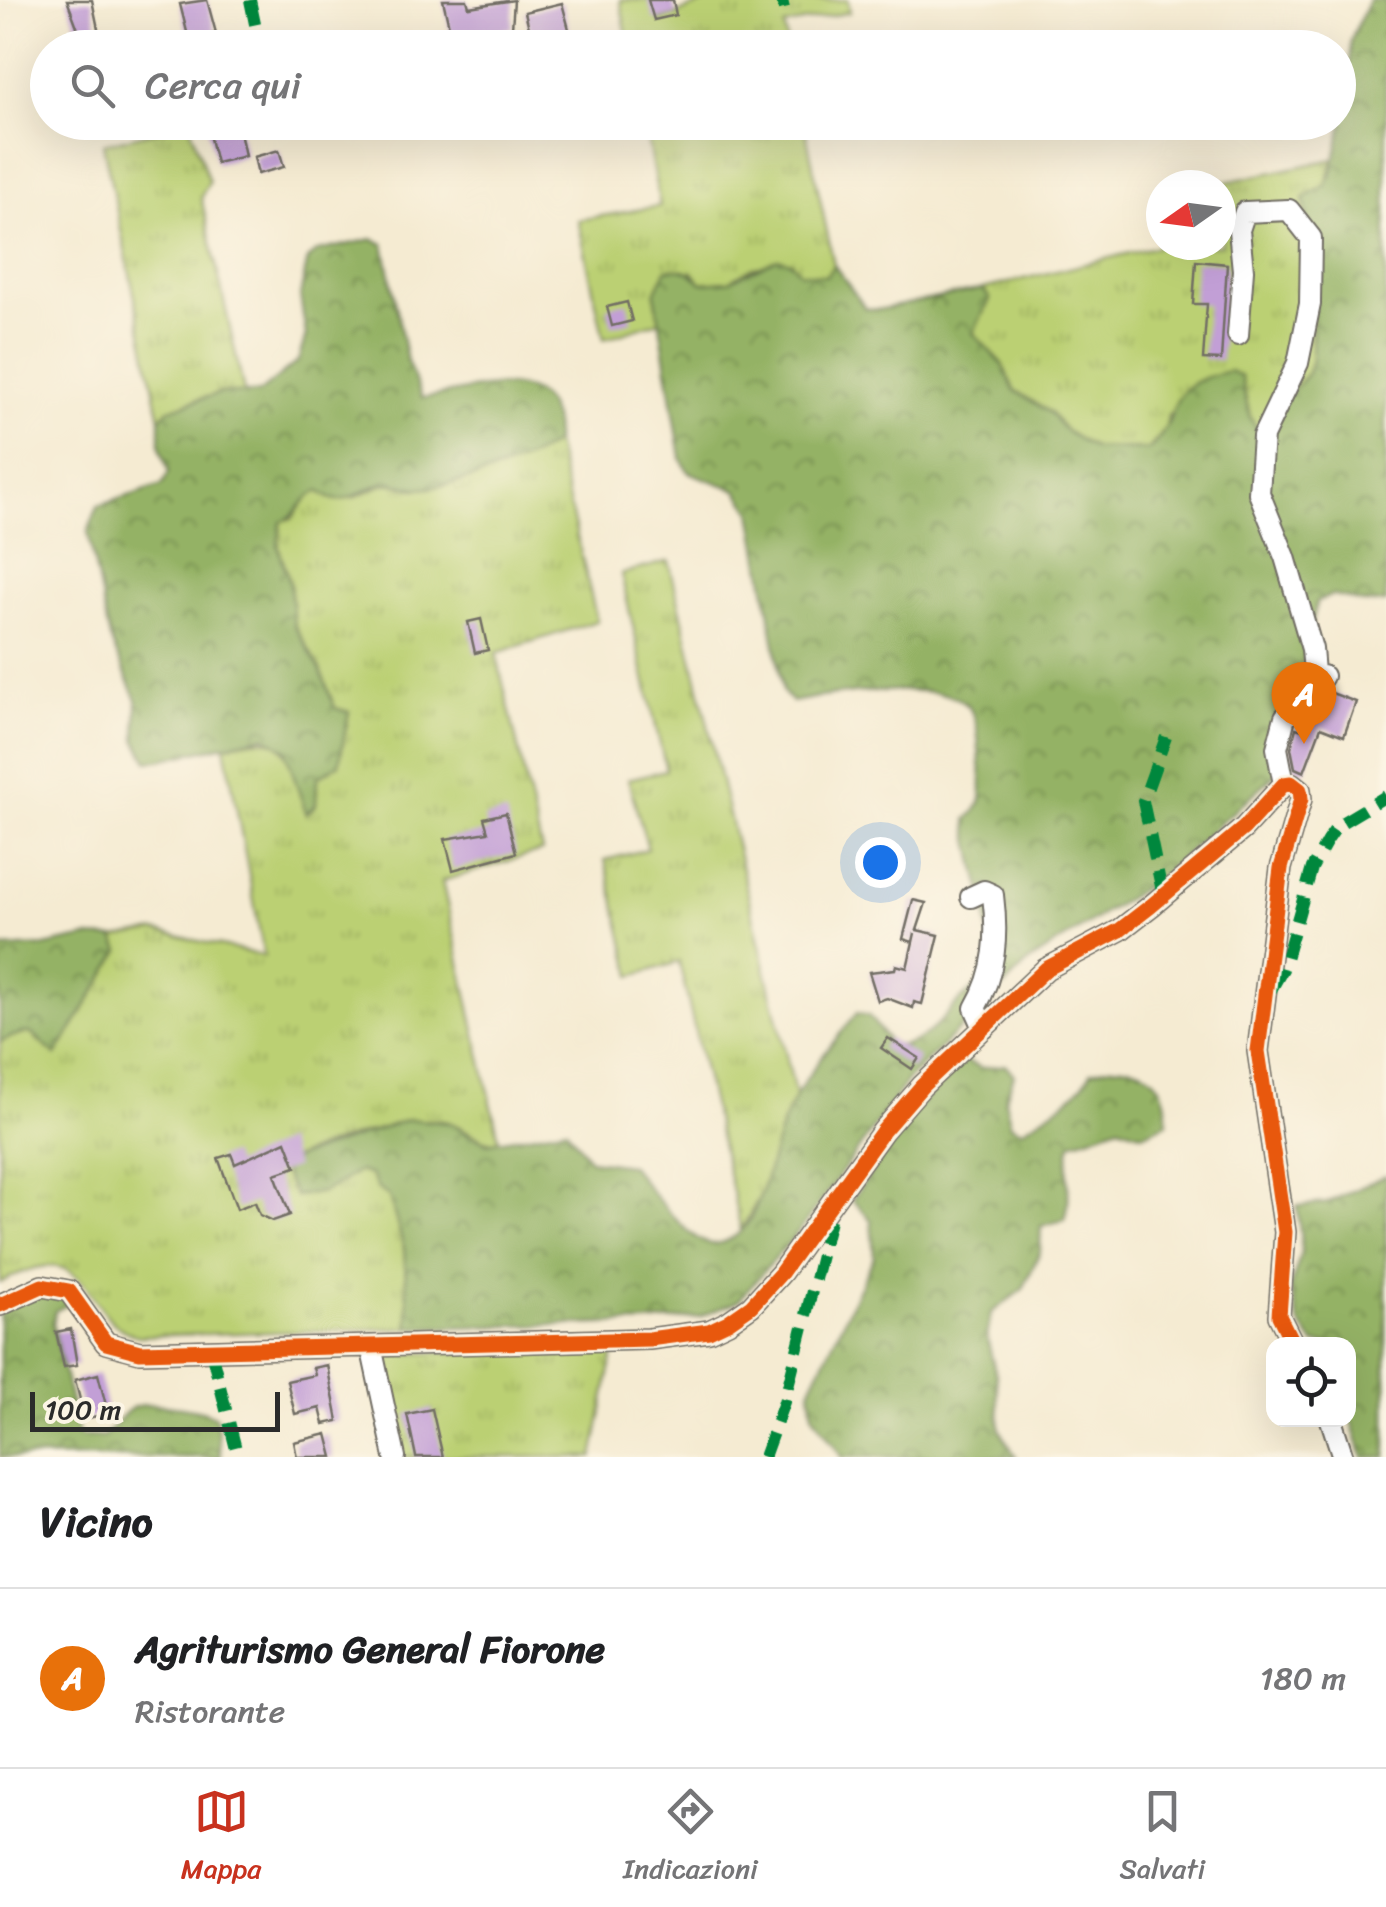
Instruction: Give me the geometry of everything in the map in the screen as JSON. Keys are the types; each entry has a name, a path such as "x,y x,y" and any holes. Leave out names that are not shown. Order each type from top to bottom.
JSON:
{"street":[{"path":"1238,335 1243,270 1239,230 1246,212 1290,210 1311,238 1310,304 1298,363 1263,436 1259,493 1285,558 1320,679 1306,704 1285,717 1276,748 1284,784"},
{"path":"0,1304 42,1286 69,1291 106,1344 140,1352 649,1338 709,1331 751,1306 781,1273 903,1106 1046,969 1120,930 1259,814 1284,784"},
{"path":"1284,784 1297,786 1301,799 1281,868 1258,1051 1284,1232 1279,1316 1290,1337"},
{"path":"971,897 984,891 992,895 996,918 995,956 975,1008 984,1028"},
{"path":"371,1346 395,1457"},
{"path":"1333,1427 1342,1457"}],"green space":[{"path":"620,0 651,0 659,21 712,0 848,0 850,12 784,26 785,30 626,30"},
{"path":"1369,0 1386,0 1386,603 1364,603 1332,595 1317,602 1276,774 1156,880 1030,961 910,1077 804,1225 738,1301 700,1317 648,1323 409,1328 404,1248 389,1196 378,1189 371,1175 359,1171 323,1192 295,1196 283,1172 290,1160 409,1119 450,1123 487,1143 566,1128 590,1160 630,1165 685,1228 704,1242 723,1242 749,1221 791,1105 857,1013 869,1016 892,1046 909,1044 931,1030 974,987 987,962 987,923 967,819 978,808 982,794 976,724 971,710 952,696 933,692 882,691 792,702 783,692 752,512 737,490 688,472 681,458 655,293 666,270 686,270 701,283 729,281 778,258 791,262 800,272 826,276 834,265 865,308 877,310 983,289 990,299 973,333 1002,364 1014,390 1093,448 1148,450 1191,384 1230,371 1241,377 1250,417 1257,429 1308,373 1312,360 1314,267 1304,198 1326,185 1339,140 1356,140 1355,30"},
{"path":"119,140 195,140 209,182 201,197 245,396 200,399 177,407 160,419 103,144"},
{"path":"647,140 808,140 834,265 826,276 800,273 791,262 753,267 729,281 701,283 692,271 655,293 660,321 604,339 578,220 660,206"},
{"path":"1334,159 1326,185 1316,192 1312,360 1308,373 1257,429 1250,417 1241,377 1168,415 1166,429 1148,450 1094,448 1014,390 1002,364 973,333 990,299 983,289 1146,249 1146,260 1236,260 1236,180"},
{"path":"372,239 384,244 407,361 422,398 488,386 528,389 543,399 553,416 555,443 494,471 429,488 383,484 343,500 319,491 281,522 278,546 290,584 294,625 320,669 335,708 349,712 339,764 317,778 316,805 306,813 285,749 264,736 148,761 136,740 137,700 110,639 88,532 98,506 162,485 169,472 160,447 160,419 169,409 220,393 259,393 298,361 306,335 300,296 308,258 318,251"},
{"path":"555,443 597,621 496,653 542,851 442,881 500,1143 443,1121 419,1121 361,1134 291,1160 295,1196 323,1192 359,1171 371,1175 378,1189 389,1195 404,1248 409,1328 139,1336 120,1328 72,1273 55,1267 32,1269 0,1283 0,1042 28,1033 56,1055 120,951 114,938 156,931 264,956 225,746 264,740 276,743 290,762 306,813 317,792 316,778 335,709 320,669 294,625 290,583 278,546 281,521 293,518 307,496 320,491 353,498 388,482 414,489 504,467"},
{"path":"669,561 796,1097 760,1196 741,1230 679,962 632,976 605,860 648,849 628,779 666,770 621,574"},
{"path":"87,937 114,938 120,951 56,1055 33,1034 22,1033 0,1042 0,948 44,946"},
{"path":"963,1060 981,1068 1006,1065 1014,1075 1005,1100 1011,1125 1022,1130 1070,1098 1091,1072 1121,1066 1135,1068 1156,1081 1166,1106 1167,1123 1143,1134 1119,1126 1071,1143 1065,1220 1041,1226 1040,1252 1023,1289 991,1313 987,1338 996,1375 1000,1430 1016,1457 842,1457 813,1415 810,1390 874,1257 871,1220 852,1200 911,1115"},
{"path":"1386,1175 1386,1457 1363,1457 1354,1427 1356,1337 1309,1337 1299,1323 1290,1288 1302,1250 1297,1206 1327,1203"},
{"path":"57,1293 69,1304 55,1311 53,1325 79,1436 104,1437 132,1408 175,1406 216,1417 221,1457 0,1457 0,1312 22,1299"},
{"path":"614,1349 593,1457 394,1457 381,1354"}],"building":[{"path":"67,0 92,0 98,30 78,30"},
{"path":"207,0 215,30 186,30 180,4"},
{"path":"443,0 467,0 469,7 514,0 512,28 450,30"},
{"path":"648,0 673,0 676,15 654,20"},
{"path":"562,3 569,30 530,30 525,12"},
{"path":"210,140 242,140 245,156 216,163"},
{"path":"279,150 284,167 258,174 254,157"},
{"path":"1196,261 1227,264 1221,360 1203,359 1207,304 1193,304"},
{"path":"627,302 632,321 612,326 607,307"},
{"path":"481,619 488,650 475,653 468,622"},
{"path":"1329,692 1356,702 1344,736 1321,727 1304,772 1295,768 1291,748 1296,728 1302,730"},
{"path":"506,813 516,853 453,870 445,839 488,832 484,818"},
{"path":"913,900 926,903 917,930 939,935 922,1004 914,1002 913,1008 887,998 878,1001 869,972 895,969 896,965 907,968 913,942 903,939"},
{"path":"888,1038 919,1058 912,1069 881,1048"},
{"path":"286,1141 296,1167 275,1174 290,1215 273,1221 260,1215 255,1202 237,1209 218,1158 231,1154 235,1164"},
{"path":"71,1329 77,1365 64,1367 56,1332"},
{"path":"327,1365 338,1421 324,1424 320,1408 295,1414 287,1381 315,1375 313,1368"},
{"path":"98,1374 108,1413 85,1419 75,1380"},
{"path":"432,1409 443,1457 416,1457 407,1414"},
{"path":"327,1434 333,1457 297,1457 294,1442"}],"marked path":[{"path":"250,0 256,30"},
{"path":"782,0 784,9"},
{"path":"1163,896 1143,801 1166,737"},
{"path":"1271,990 1283,969 1312,868 1327,841 1338,825 1386,796"},
{"path":"764,1457 784,1402 832,1212"},
{"path":"211,1351 238,1457"}],"cycle path":[{"path":"0,1305 42,1286 69,1291 106,1343 140,1352 649,1339 709,1331 751,1306 781,1273 883,1131 922,1086 1046,969 1120,930 1244,828 1284,784 1291,783 1300,790 1301,799 1281,868 1258,1051 1285,1232 1279,1316 1290,1337"}],"place":[{"name":"Agriturismo General Fiorone","path":"1304,744"}]}
